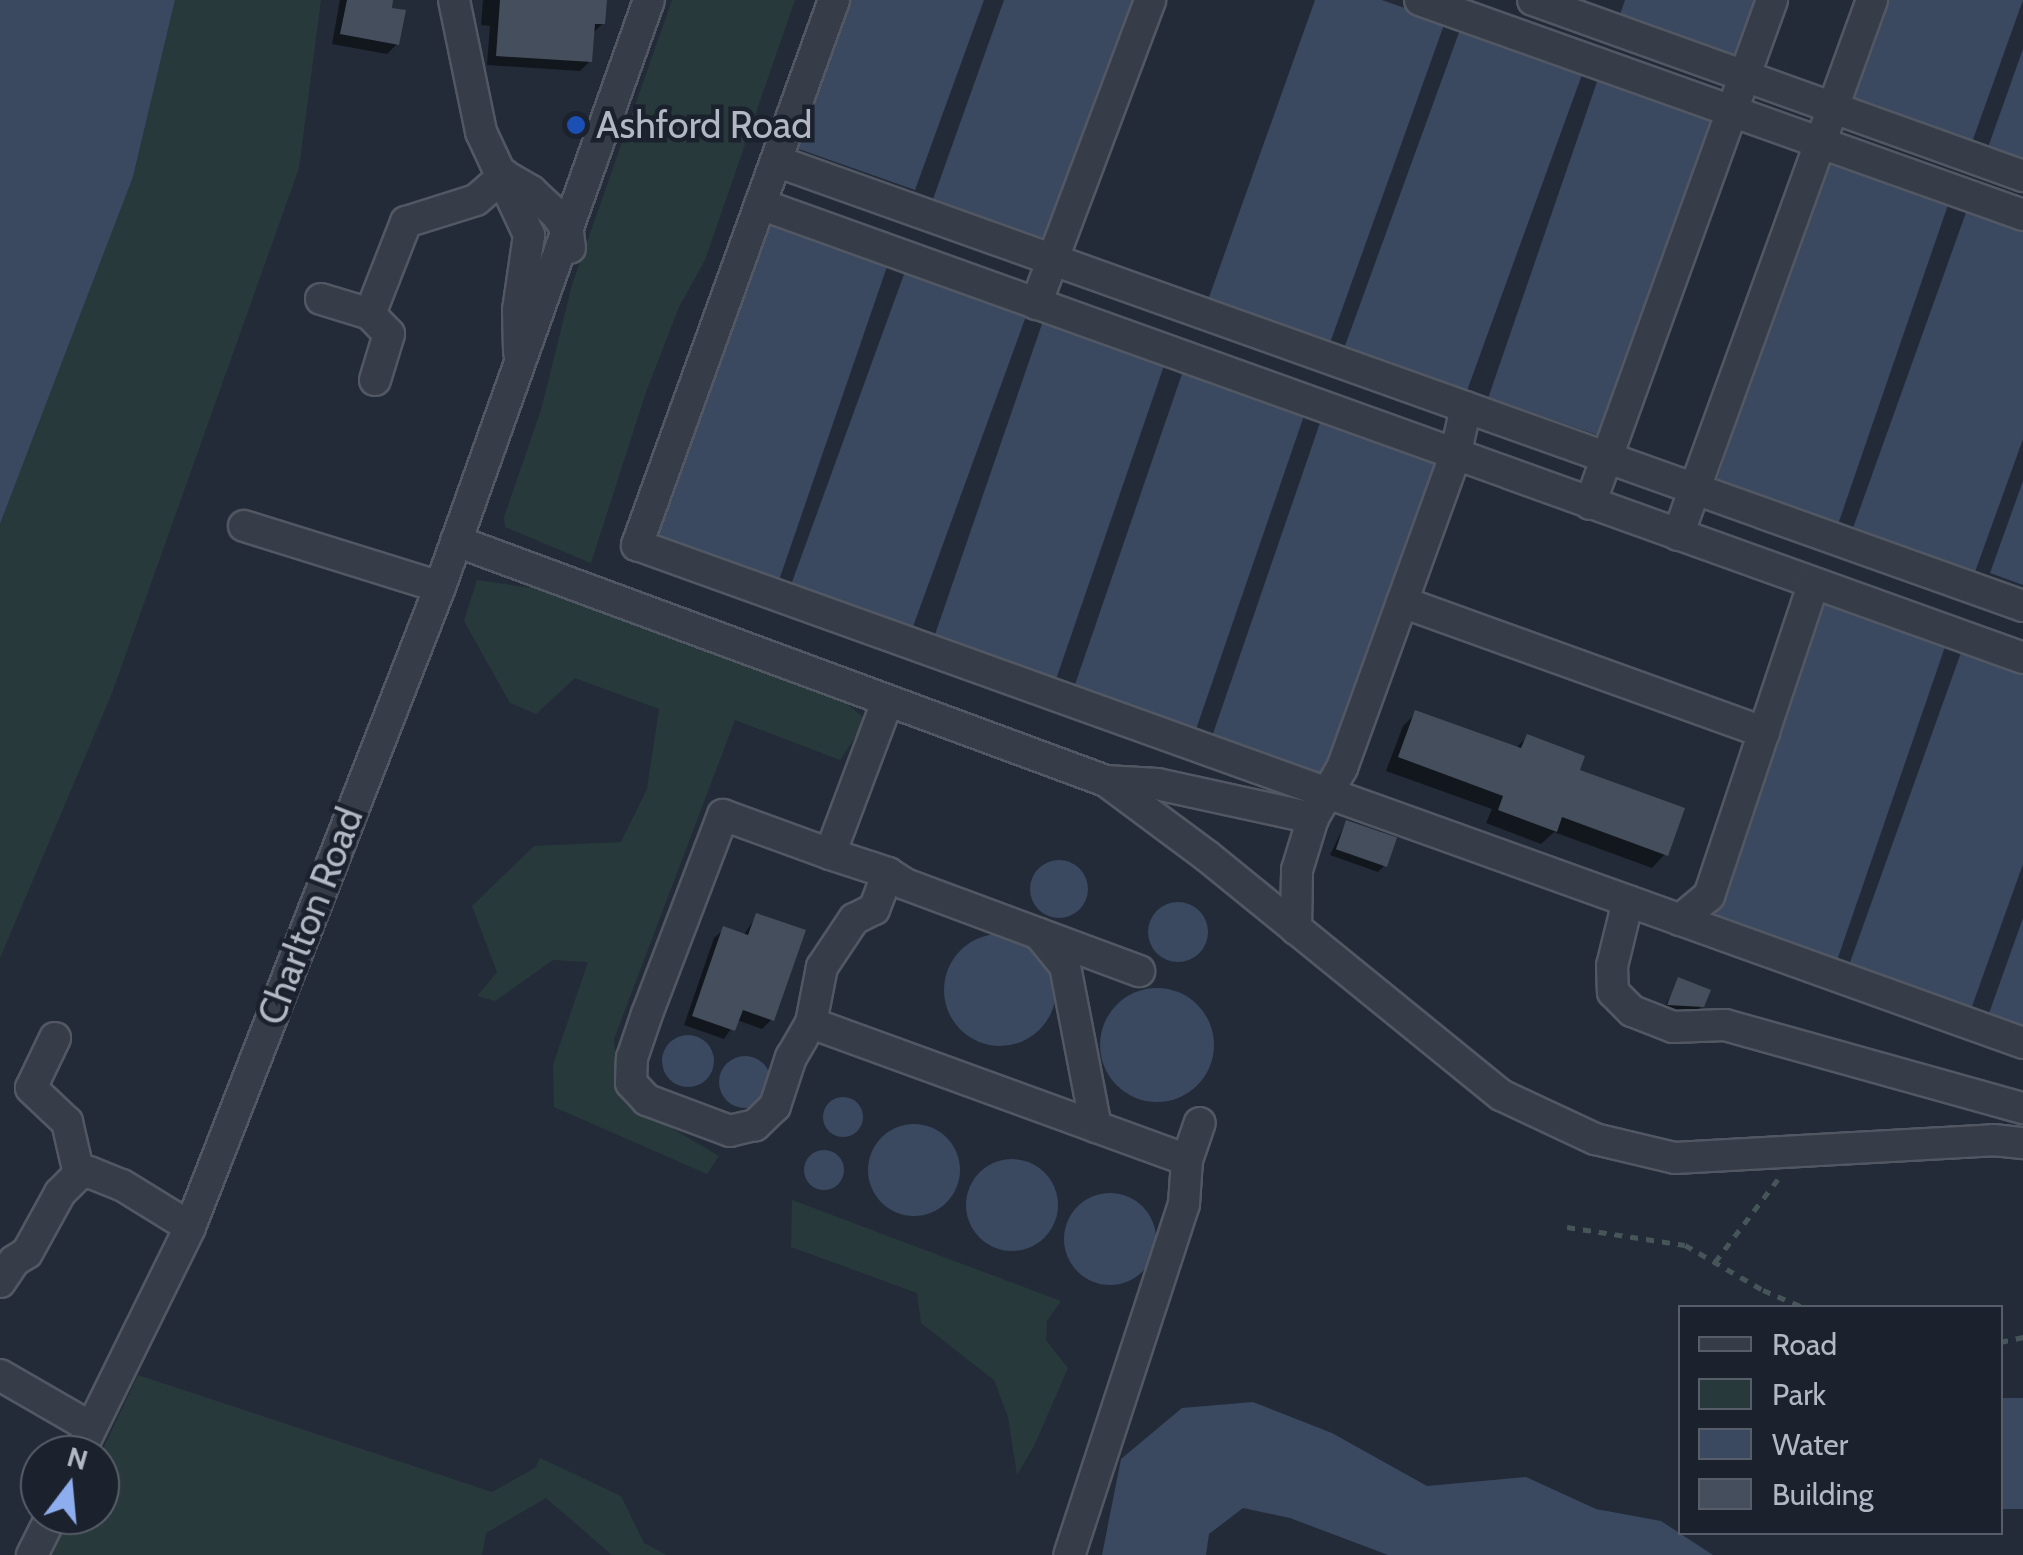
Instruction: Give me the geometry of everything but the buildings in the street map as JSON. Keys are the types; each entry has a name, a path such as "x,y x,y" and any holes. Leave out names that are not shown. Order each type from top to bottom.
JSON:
{"street":[{"path":"454,0 481,132 530,235 518,310 520,369"},
{"name":"Charlton Road","path":"87,1435 190,1226 440,587 520,369 538,348 559,301 569,271 568,232 649,0"},
{"path":"834,0 636,545 1322,806 1628,901 2023,1043"},
{"path":"1036,304 1150,0"},
{"path":"1420,0 1484,11 1600,64 2023,215"},
{"path":"1533,0 2023,176"},
{"path":"1590,504 1772,0"},
{"path":"1678,535 1872,0"},
{"path":"1600,64 1612,29"},
{"path":"1959,192 1974,158"},
{"path":"776,161 2023,606"},
{"path":"505,176 542,200 568,232"},
{"path":"370,314 406,222 476,200 505,176"},
{"path":"760,204 2023,658"},
{"path":"899,254 916,211"},
{"path":"322,299 370,314 389,334 374,380"},
{"path":"1166,351 1182,306"},
{"path":"1314,405 1330,359"},
{"path":"1296,929 1297,870 1402,602 1455,456 1466,408"},
{"path":"244,526 440,587"},
{"path":"456,542 1106,781 1322,806"},
{"path":"1680,920 1708,896 1764,732 1822,586 1846,543"},
{"path":"1957,634 1974,588"},
{"path":"1402,602 1764,732"},
{"path":"830,854 887,702"},
{"path":"1106,781 1502,1095 1595,1140 1675,1158 1993,1140 2023,1143"},
{"path":"888,873 874,909 854,919 822,967 811,1023 791,1056 775,1106 755,1125 730,1131 647,1100 631,1083 632,1058 646,1014 723,814 888,873 905,884 1139,970"},
{"path":"1628,901 1612,966 1613,992 1632,1011 1673,1027 1725,1025 2023,1108"},
{"path":"1037,932 1064,966 1096,1127"},
{"path":"811,1023 1186,1160"},
{"path":"55,1038 31,1088 68,1122 78,1162 88,1172 122,1184 190,1226"},
{"path":"1069,1555 1184,1204 1186,1160 1200,1123"},
{"path":"0,1282 14,1261 27,1254 78,1162"},
{"path":"0,1376 76,1435"}],"path":[{"path":"1714,1262 1803,1150"},
{"path":"1567,1227 1685,1245 1798,1305"}],"green space":[{"path":"175,0 321,0 299,168 112,693 0,958 0,524 133,177"},
{"path":"672,0 795,0 705,260 679,307 646,392 591,563 505,527 504,517 541,410 572,285"},
{"path":"477,580 545,590 831,690 866,720 840,760 735,720 614,1039 619,1097 719,1156 707,1174 554,1107 553,1065 588,962 553,960 495,1001 477,996 497,972 472,906 534,846 621,842 647,789 659,709 575,678 536,714 510,703 464,621"},
{"path":"792,1200 1061,1301 1047,1321 1046,1340 1068,1368 1017,1475 1008,1417 994,1380 921,1323 917,1293 791,1247"},
{"path":"138,1375 492,1492 535,1468 540,1458 621,1496 644,1543 667,1555 612,1555 546,1498 486,1533 482,1555 52,1555 62,1535 120,1535 120,1435 110,1435"}],"water":[{"path":"0,0 175,0 133,177 0,524"},
{"path":"846,0 984,0 915,190 793,147"},
{"path":"1004,0 1142,0 1055,242 933,199"},
{"path":"1315,0 1382,0 1445,22 1330,343 1208,300"},
{"path":"1625,0 1763,0 1742,61 1619,17"},
{"path":"1885,0 2023,0 1971,145 1849,101"},
{"path":"1461,27 1583,71 1467,392 1344,347"},
{"path":"2023,49 2023,166 1986,153"},
{"path":"1599,76 1722,118 1611,440 1488,397"},
{"path":"1826,163 1948,205 1837,527 1715,485"},
{"path":"1968,207 2023,227 2023,439 1975,572 1853,528"},
{"path":"768,216 890,258 779,579 657,537"},
{"path":"907,266 1028,310 912,631 790,586"},
{"path":"1044,318 1166,360 1055,681 933,639"},
{"path":"1184,368 1306,410 1195,731 1073,689"},
{"path":"1321,420 1444,462 1333,785 1210,742"},
{"path":"2023,481 2023,585 1990,573"},
{"path":"1824,599 1947,641 1836,964 1713,921"},
{"path":"1963,647 2023,669 2023,864 1970,1012 1848,968"},
{"path":"1059,860 1080,868 1088,889 1080,910 1059,918 1038,910 1030,889 1038,868"},
{"path":"1178,902 1199,911 1208,932 1199,953 1178,962 1157,953 1148,932 1157,911"},
{"path":"2023,918 2023,1032 1987,1019"},
{"path":"1000,934 1022,938 1040,950 1052,968 1056,990 1052,1012 1040,1030 1022,1042 1000,1046 978,1042 960,1030 948,1012 944,990 948,968 960,950 978,938"},
{"path":"1157,988 1179,992 1197,1005 1210,1023 1214,1045 1210,1067 1197,1085 1179,1098 1157,1102 1135,1098 1117,1085 1104,1067 1100,1045 1104,1023 1117,1005 1135,992"},
{"path":"688,1035 706,1043 714,1061 706,1079 688,1087 670,1079 662,1061 670,1043"},
{"path":"745,1056 763,1064 771,1082 763,1100 745,1108 727,1100 719,1082 727,1064"},
{"path":"843,1097 857,1103 863,1117 857,1131 843,1137 829,1131 823,1117 829,1103"},
{"path":"914,1124 940,1132 952,1144 960,1170 952,1196 940,1208 914,1216 888,1208 876,1196 868,1170 876,1144 888,1132"},
{"path":"824,1150 838,1156 844,1170 838,1184 824,1190 810,1184 804,1170 810,1156"},
{"path":"1012,1159 1038,1167 1050,1179 1058,1205 1050,1231 1038,1243 1012,1251 986,1243 974,1231 966,1205 974,1179 986,1167"},
{"path":"1110,1193 1136,1201 1148,1213 1156,1239 1148,1265 1136,1277 1110,1285 1084,1277 1072,1265 1064,1239 1072,1213 1084,1201"},
{"path":"2003,1398 2023,1398 2023,1509 2003,1509"},
{"path":"1253,1402 1332,1433 1427,1486 1526,1477 1596,1509 1661,1521 1713,1555 1388,1555 1290,1518 1243,1508 1209,1534 1206,1555 1102,1555 1121,1459 1182,1408"}],"place":[{"name":"Ashford Road","path":"576,125"}]}
